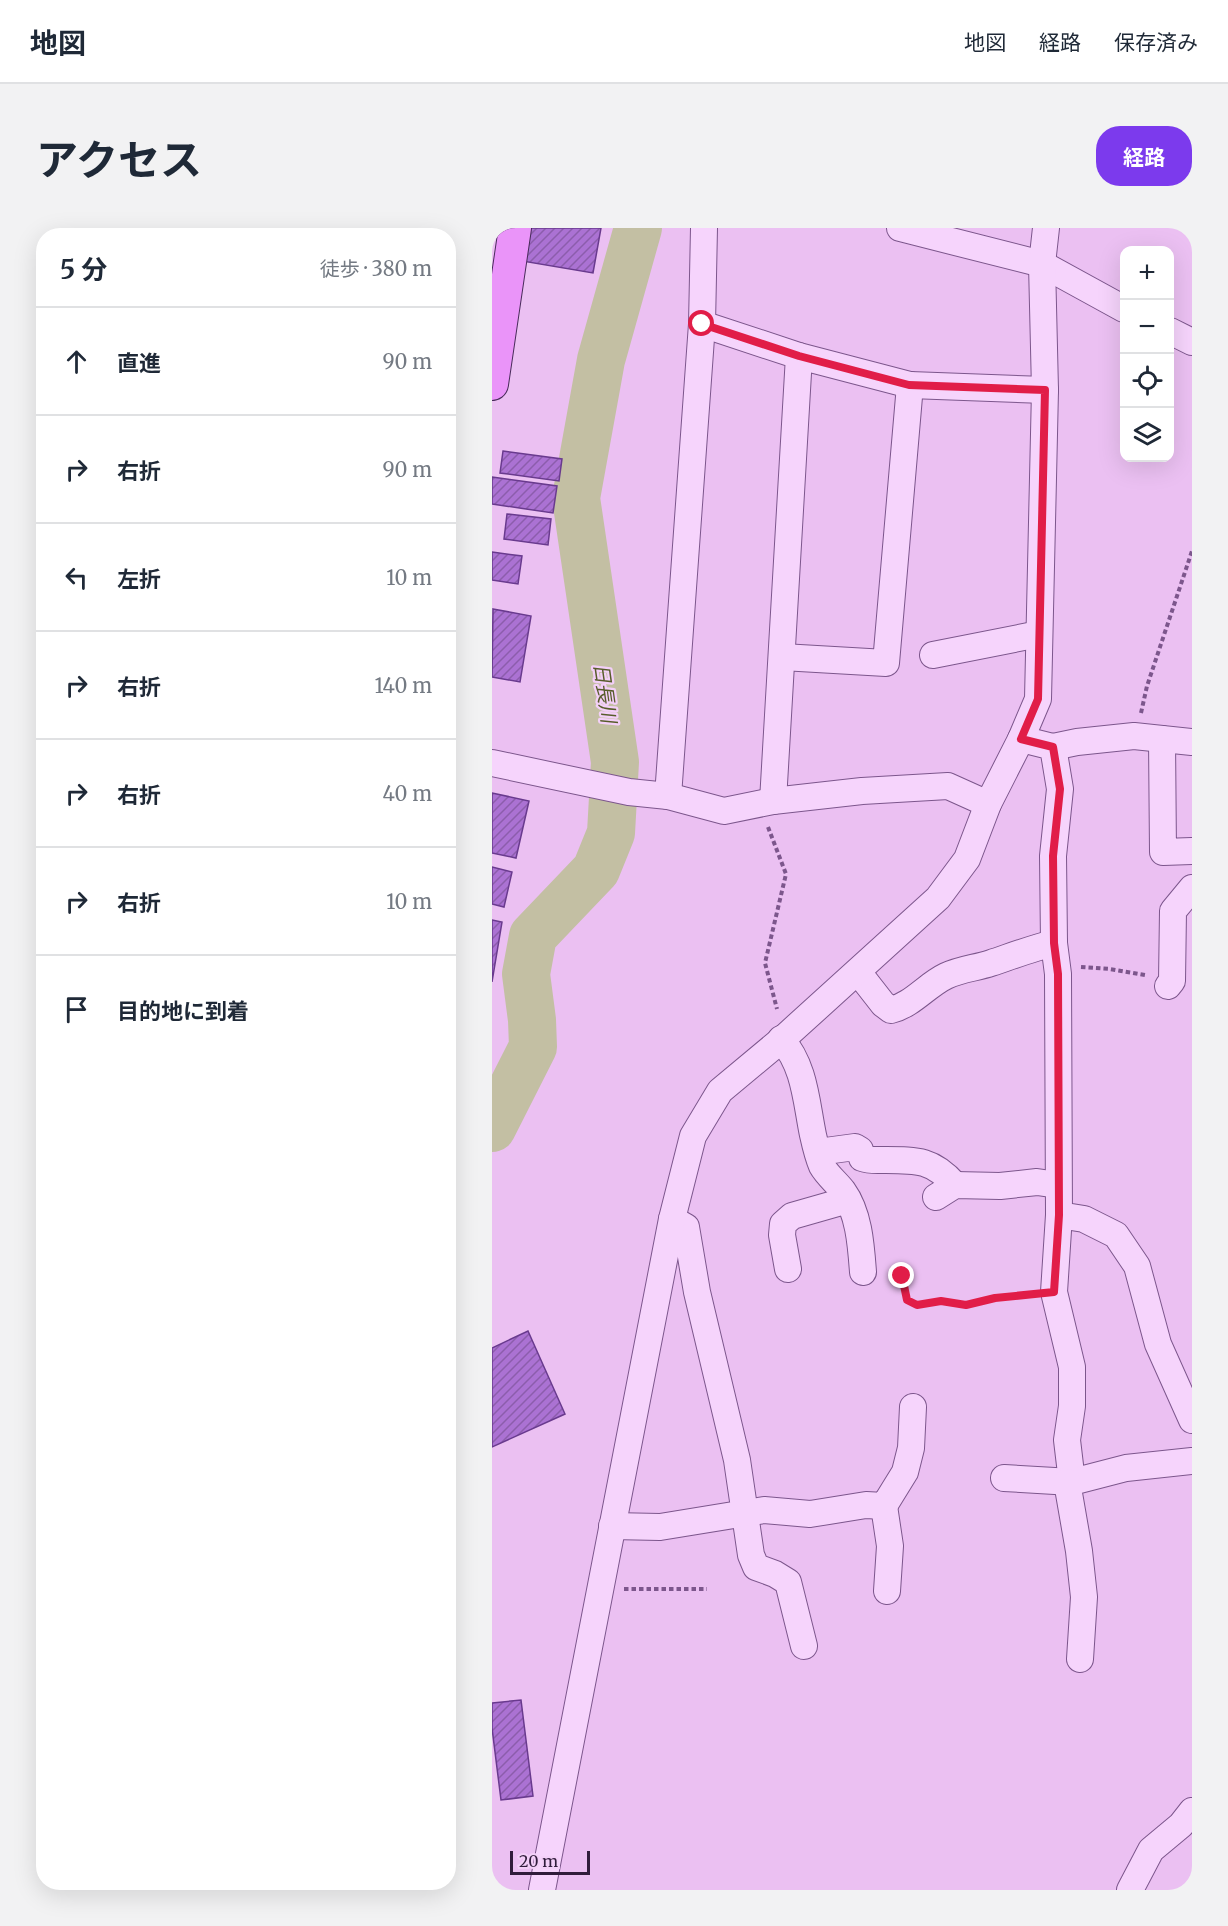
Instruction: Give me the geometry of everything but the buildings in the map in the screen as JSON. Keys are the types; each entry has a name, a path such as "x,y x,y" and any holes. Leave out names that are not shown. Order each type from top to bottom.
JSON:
{"main road":[{"path":"492,384 515,228"}],"street":[{"path":"668,796 702,324 704,228"},
{"path":"900,228 1041,264 1120,306"},
{"path":"542,1890 672,1219 693,1136 720,1091 858,972 938,898 967,859 988,804 1021,739 1038,699 1045,390 1041,264 1046,228"},
{"path":"702,324 799,356 909,385 1045,390"},
{"path":"1174,333 1192,342"},
{"path":"766,802 782,657 799,356"},
{"path":"782,657 886,663 909,385"},
{"path":"933,655 1039,634"},
{"path":"1021,739 1053,747 1077,742 1150,737 1192,742"},
{"path":"1150,737 1163,852 1192,851"},
{"path":"1053,747 1060,789 1053,856 1059,1215 1054,1292 1072,1367 1072,1406 1067,1440 1084,1597 1080,1659"},
{"path":"492,763 617,790 668,796 724,812 766,802 862,791 948,786 988,804"},
{"path":"1168,986 1172,981 1173,911 1192,888"},
{"path":"858,972 883,1004 891,1010 900,1008 942,977 957,971 990,964 1023,951 1055,954"},
{"path":"784,1037 799,1065 822,1166 844,1193 855,1215 863,1272"},
{"path":"818,1152 855,1147 860,1150 862,1158 870,1161 930,1163 943,1171 946,1191 1037,1182 1058,1185"},
{"path":"788,1269 782,1235 783,1224 792,1216 848,1200"},
{"path":"1059,1215 1084,1220 1116,1235 1137,1266 1158,1344 1192,1420"},
{"path":"672,1219 686,1227 697,1292 737,1460 751,1555 756,1567 776,1574 788,1582 804,1646"},
{"path":"887,1591 890,1546 884,1506 905,1472 911,1448 913,1407"},
{"path":"1004,1478 1070,1482 1126,1468 1192,1461"},
{"path":"612,1526 660,1527 764,1510 810,1514 866,1505 884,1506"},
{"path":"1130,1890 1151,1850 1181,1825 1192,1811"}],"path":[{"path":"1150,737 1147,686 1192,551"},
{"path":"766,802 786,874 765,963 784,1037"},
{"path":"1055,954 1140,973 1164,982 1168,986"},
{"path":"902,1276 907,1300 917,1305 941,1301 966,1305 995,1298 1054,1292"},
{"path":"601,1589 708,1589"}],"waterway":[{"name":"日長川","path":"492,1128 533,1047 526,974 533,936 596,870 611,833 615,762 576,498 601,360 638,228"}],"route":[{"path":"702,324 799,356 909,385 1045,390 1038,699 1021,739 1053,747 1060,789 1053,856 1054,954 1058,974 1059,1215 1054,1292 995,1298 966,1305 941,1301 917,1305 907,1300 902,1276"}]}
